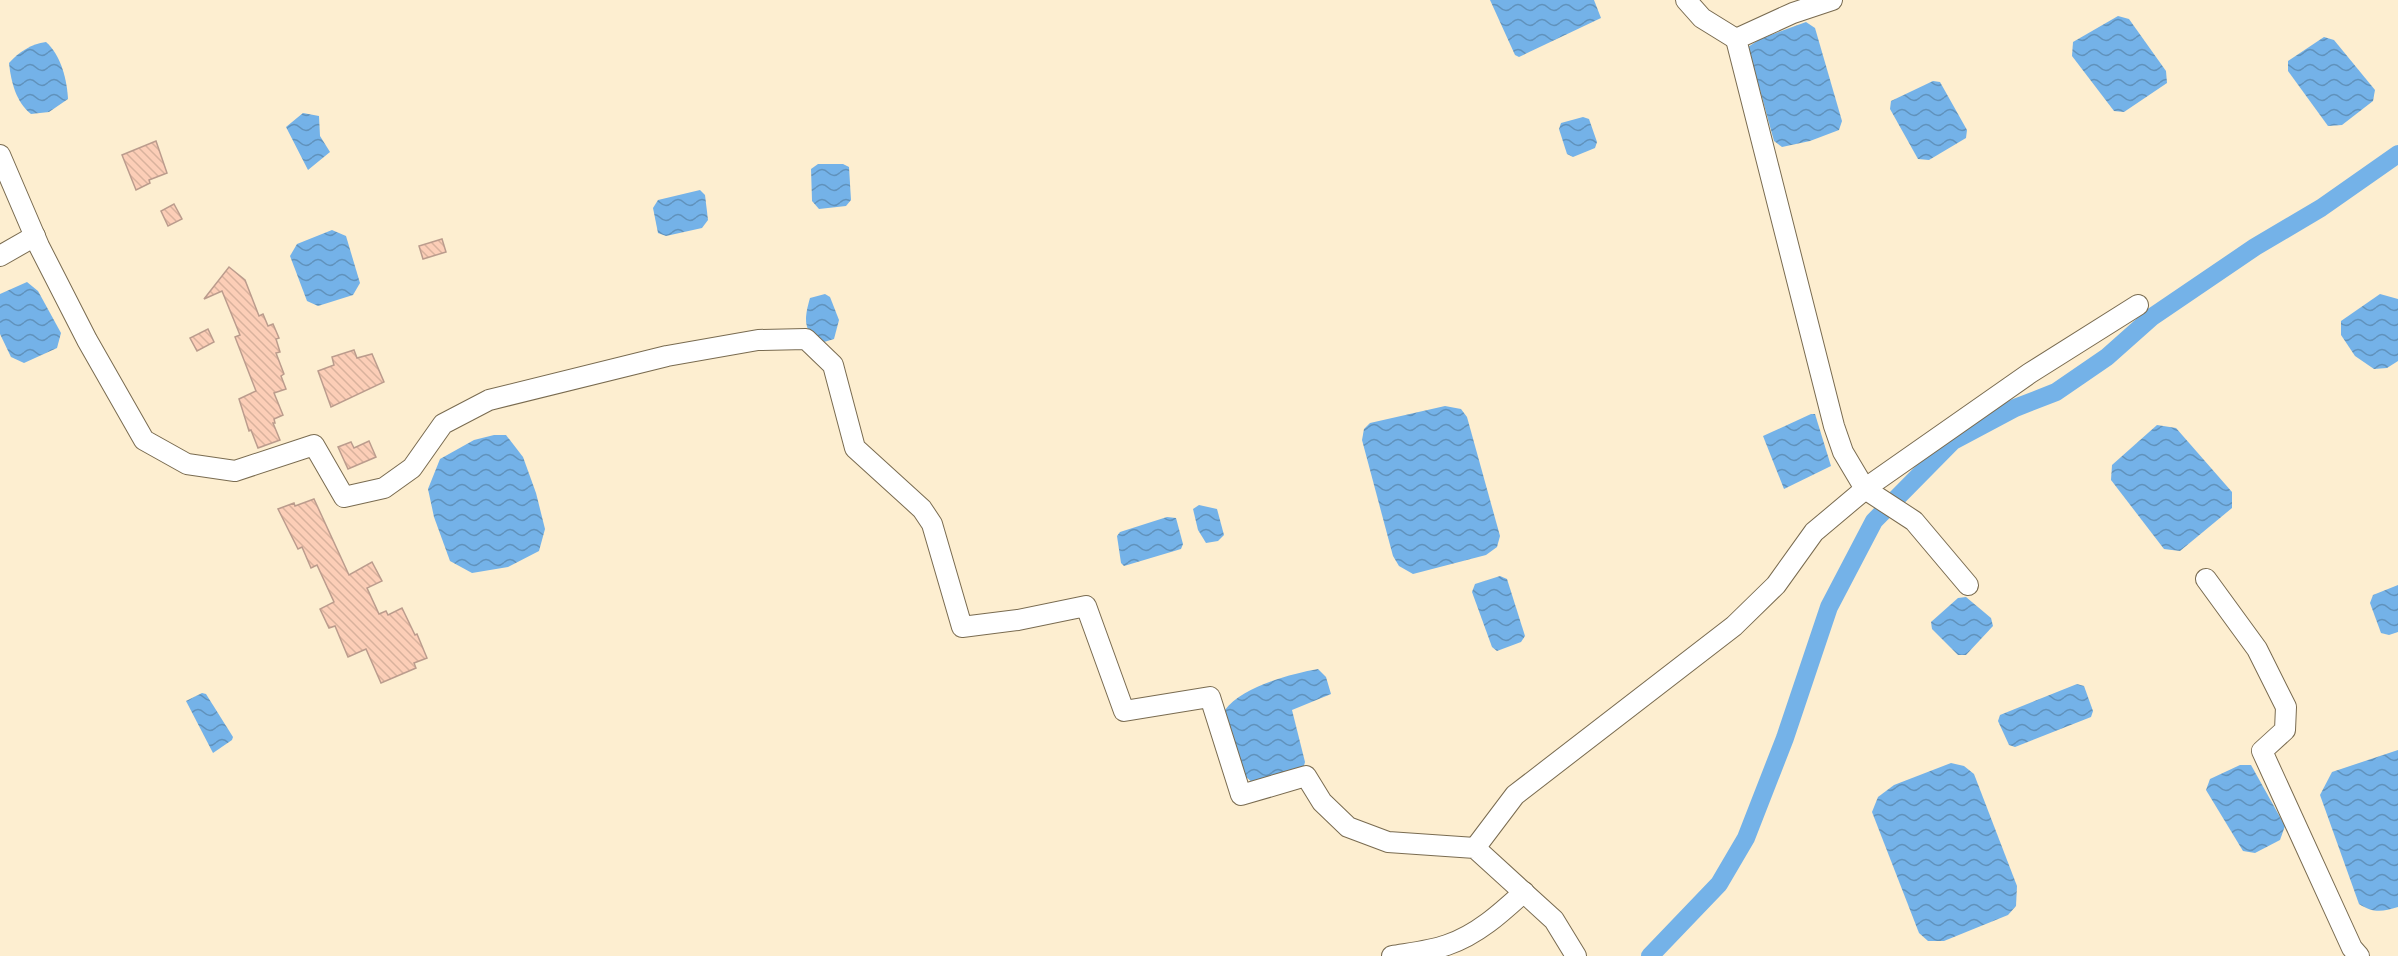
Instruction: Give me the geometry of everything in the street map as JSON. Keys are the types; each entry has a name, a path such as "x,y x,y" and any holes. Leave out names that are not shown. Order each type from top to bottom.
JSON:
{"street":[{"path":"1686,0 1702,18 1736,39 1834,426 1843,452 1871,493 1914,521 1968,585"},
{"path":"1736,39 1793,13 1832,0"},
{"path":"0,155 35,236 87,340 144,440 187,464 235,471 315,445 344,497 384,488 412,468 443,424 489,400 667,356 758,340 806,339 833,365 855,448 922,509 932,524 962,627 1018,620 1086,606 1124,711 1210,697 1241,795 1306,776 1322,802 1347,827 1388,842 1475,848 1554,920 1576,956"},
{"path":"0,255 35,236"},
{"path":"1475,848 1515,795 1734,626 1776,585 1814,532 1871,493 2030,374 2138,305"},
{"path":"2206,579 2257,649 2286,707 2285,730 2262,751 2352,948 2359,956"},
{"path":"1392,956 1447,945 1497,916 1524,892"}],"water":[{"path":"1490,0 1594,0 1601,18 1519,57 1515,55"},
{"path":"2118,16 2129,19 2166,71 2167,83 2124,112 2114,111 2072,56 2073,42"},
{"path":"1806,22 1815,28 1842,121 1839,130 1810,141 1782,147 1774,141 1748,47 1760,39"},
{"path":"2324,37 2334,40 2375,90 2373,101 2342,125 2328,126 2288,71 2288,61"},
{"path":"46,42 56,54 62,68 68,99 49,112 31,114 15,91 9,63 26,49"},
{"path":"1933,81 1940,82 1967,130 1966,138 1929,160 1918,159 1890,109 1891,101"},
{"path":"303,113 319,116 320,136 330,152 308,170 286,127"},
{"path":"1583,117 1589,119 1597,142 1595,148 1573,157 1567,154 1559,129 1561,123"},
{"path":"818,164 843,164 849,167 851,200 846,206 819,209 812,201 811,169"},
{"path":"700,190 705,195 708,220 702,228 666,236 658,233 653,208 658,200"},
{"path":"332,230 346,236 360,283 353,295 318,306 307,301 290,256 297,244"},
{"path":"27,282 38,291 61,333 57,348 24,363 11,357 0,334 0,294"},
{"path":"825,294 830,297 839,320 834,339 824,342 808,330 806,319 810,298"},
{"path":"2380,294 2398,299 2398,361 2387,368 2374,369 2355,356 2341,335 2341,321"},
{"path":"1445,406 1461,409 1467,417 1500,536 1497,547 1486,555 1413,574 1399,566 1393,556 1362,440 1364,429 1370,423"},
{"path":"1815,414 1831,466 1784,489 1763,436"},
{"path":"2157,425 2176,428 2232,492 2232,508 2180,551 2164,549 2111,480 2112,465"},
{"path":"494,435 506,435 523,457 536,493 545,529 539,551 508,567 472,573 450,561 434,517 428,489 440,459 474,440"},
{"path":"1199,505 1217,509 1224,535 1218,541 1206,543 1198,530 1193,509"},
{"path":"1167,517 1176,518 1183,544 1181,549 1124,566 1121,563 1117,536 1120,532"},
{"path":"1500,576 1507,579 1525,636 1521,642 1497,651 1492,647 1472,592 1475,584"},
{"path":"2398,585 2398,632 2389,635 2381,633 2370,603 2373,595"},
{"path":"1966,597 1991,618 1993,626 1966,655 1958,655 1932,629 1931,622 1958,598"},
{"path":"1318,669 1326,677 1331,694 1292,710 1305,762 1302,773 1254,784 1245,776 1225,710 1232,702 1254,688 1280,678"},
{"path":"2077,684 2084,686 2093,711 2091,717 2015,747 2009,745 1998,721 2000,715"},
{"path":"202,693 206,694 233,737 213,753 186,701"},
{"path":"2398,750 2398,907 2382,911 2373,910 2359,904 2320,795 2332,772"},
{"path":"1951,763 1964,766 1974,774 2017,886 2016,906 2008,915 1944,941 1928,941 1919,933 1872,812 1878,797 1894,785"},
{"path":"2240,765 2251,765 2285,826 2280,840 2255,853 2243,851 2206,790 2210,779"}],"building":[{"path":"156,141 167,173 149,180 150,183 136,190 122,155"},
{"path":"174,204 182,219 168,226 161,211"},
{"path":"442,239 446,252 423,259 419,246"},
{"path":"229,267 245,280 259,316 263,314 268,326 273,324 279,338 276,339 280,352 276,353 284,374 281,376 286,389 274,393 283,415 274,419 275,423 273,423 280,440 258,448 251,430 249,431 239,399 256,391 235,337 240,335 222,291 204,299"},
{"path":"208,329 214,342 197,351 190,338"},
{"path":"354,350 357,358 372,354 384,382 331,407 318,371 334,365 332,357"},
{"path":"369,441 376,457 348,469 338,447 351,442 354,448"},
{"path":"314,499 349,575 372,562 382,581 367,588 379,614 386,611 388,615 402,608 427,658 414,663 416,668 381,683 366,649 348,657 335,626 329,628 320,609 334,602 317,565 311,568 302,547 298,549 278,509"}],"waterway":[{"path":"1650,956 1719,884 1746,838 1785,738 1829,607 1874,521 1953,441 2015,408 2056,392 2107,357 2152,317 2255,247 2321,208 2398,154"}]}
